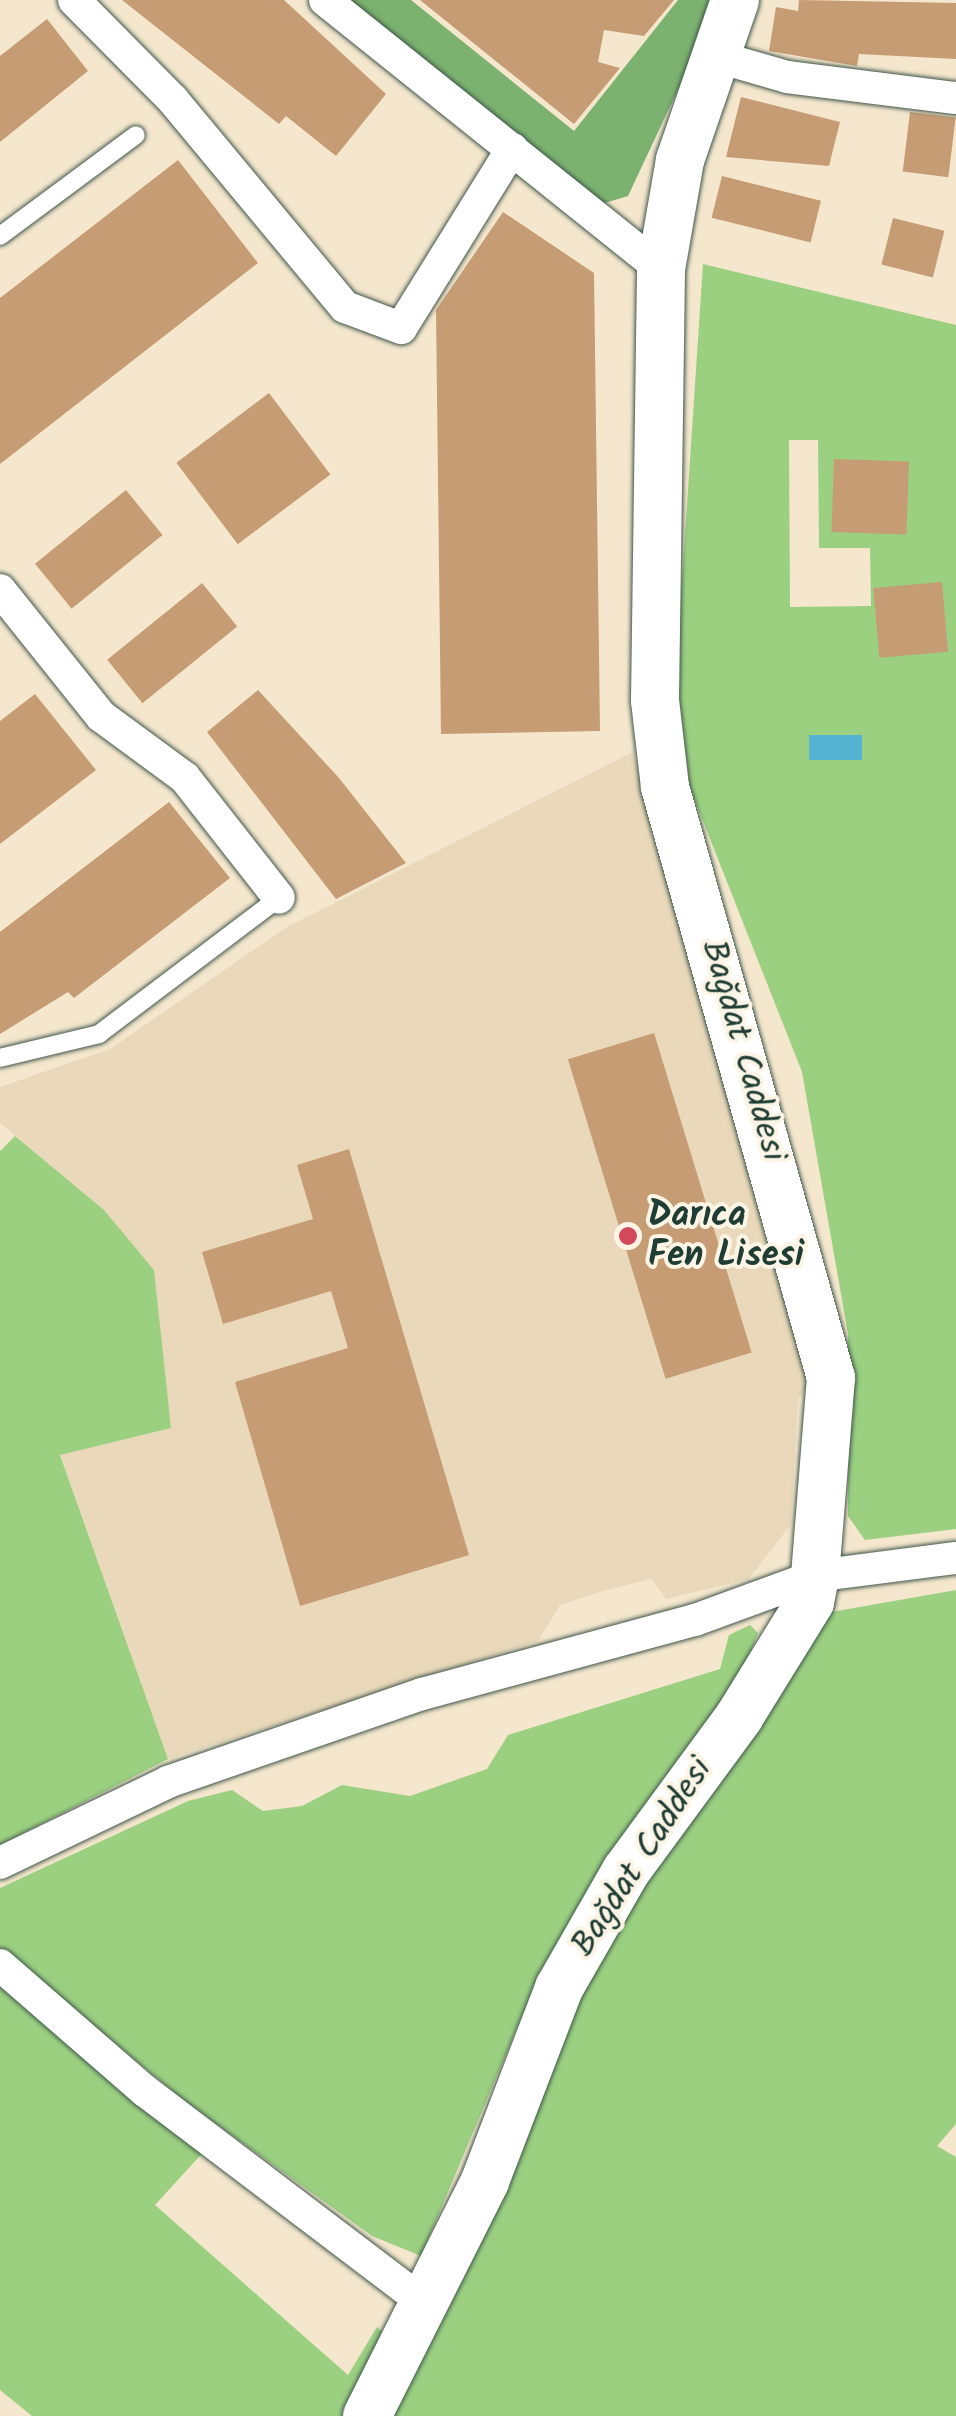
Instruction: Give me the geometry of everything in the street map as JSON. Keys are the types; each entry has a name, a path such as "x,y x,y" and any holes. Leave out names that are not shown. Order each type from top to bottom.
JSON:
{"street":[{"path":"74,0 172,100 345,308 401,328 512,149"},
{"path":"325,0 662,268"},
{"name":"Bağdat Caddesi","path":"366,2416 484,2181 560,1988 626,1871 769,1668 810,1602 814,1576 831,1378 665,787 654,584 662,268 711,55 735,0"},
{"path":"711,55 787,77 956,98"},
{"path":"0,590 101,716 185,778 280,898"},
{"path":"0,1863 168,1782 422,1694 694,1620 814,1576 956,1558"},
{"path":"0,1965 144,2091 422,2301"}],"lane":[{"path":"0,236 136,135"},
{"path":"0,1058 100,1034 280,898"}],"shaded area":[{"path":"633,752 810,1385 798,1399 791,1524 749,1579 666,1599 651,1579 596,1593 560,1605 538,1641 168,1759 60,1454 104,1210 0,1123 0,1087 110,1049 287,927"}],"green space":[{"path":"342,0 411,0 574,131 678,0 720,0 628,196 598,205"},
{"path":"703,264 956,325 956,1529 865,1540 848,1516 848,1334 802,1072 690,788 676,671","holes":["789,440 818,440 819,548 870,548 871,606 790,607"]},
{"path":"15,1136 104,1210 154,1270 171,1428 60,1455 168,1759 0,1845 0,1151"},
{"path":"956,1590 956,2124 937,2146 956,2157 956,2416 388,2416 590,1956 665,1859 820,1614"},
{"path":"750,1625 758,1633 736,1689 530,1997 421,2256 372,2236 186,2102 0,1948 0,1888 188,1801 232,1790 263,1811 302,1806 342,1785 410,1796 487,1769 508,1735 720,1669 729,1635"},
{"path":"0,1976 208,2147 155,2205 348,2375 377,2327 386,2334 345,2416 32,2416 0,2390"}],"water":[{"path":"809,735 862,735 862,760 809,760"}],"building":[{"path":"122,0 284,0 386,94 336,156 286,116 279,124"},
{"path":"420,0 674,0 644,36 604,30 598,62 620,68 574,124"},
{"path":"799,0 956,3 956,59 859,54 857,66 769,51 776,7 798,11"},
{"path":"47,19 88,71 0,142 0,56"},
{"path":"741,97 840,122 829,166 726,157"},
{"path":"910,112 956,118 948,177 903,172"},
{"path":"178,160 258,263 0,464 0,298"},
{"path":"722,176 821,201 811,242 712,218"},
{"path":"503,212 594,273 600,731 441,734 436,310"},
{"path":"893,218 944,231 933,277 881,265"},
{"path":"269,393 330,474 238,544 176,463"},
{"path":"834,459 909,462 906,535 831,532"},
{"path":"126,490 163,535 72,609 35,564"},
{"path":"942,582 948,652 879,658 873,588"},
{"path":"202,583 237,627 142,703 107,660"},
{"path":"258,690 339,778 406,863 336,899 207,732"},
{"path":"35,694 96,770 0,844 0,721"},
{"path":"169,802 230,878 74,998 68,992 0,1034 0,932"},
{"path":"654,1033 752,1352 666,1379 568,1059"},
{"path":"349,1149 469,1555 300,1606 235,1382 348,1348 331,1291 223,1324 202,1252 313,1219 297,1165"}],"place":[{"name":"Darıca Fen Lisesi","path":"628,1236"}]}
